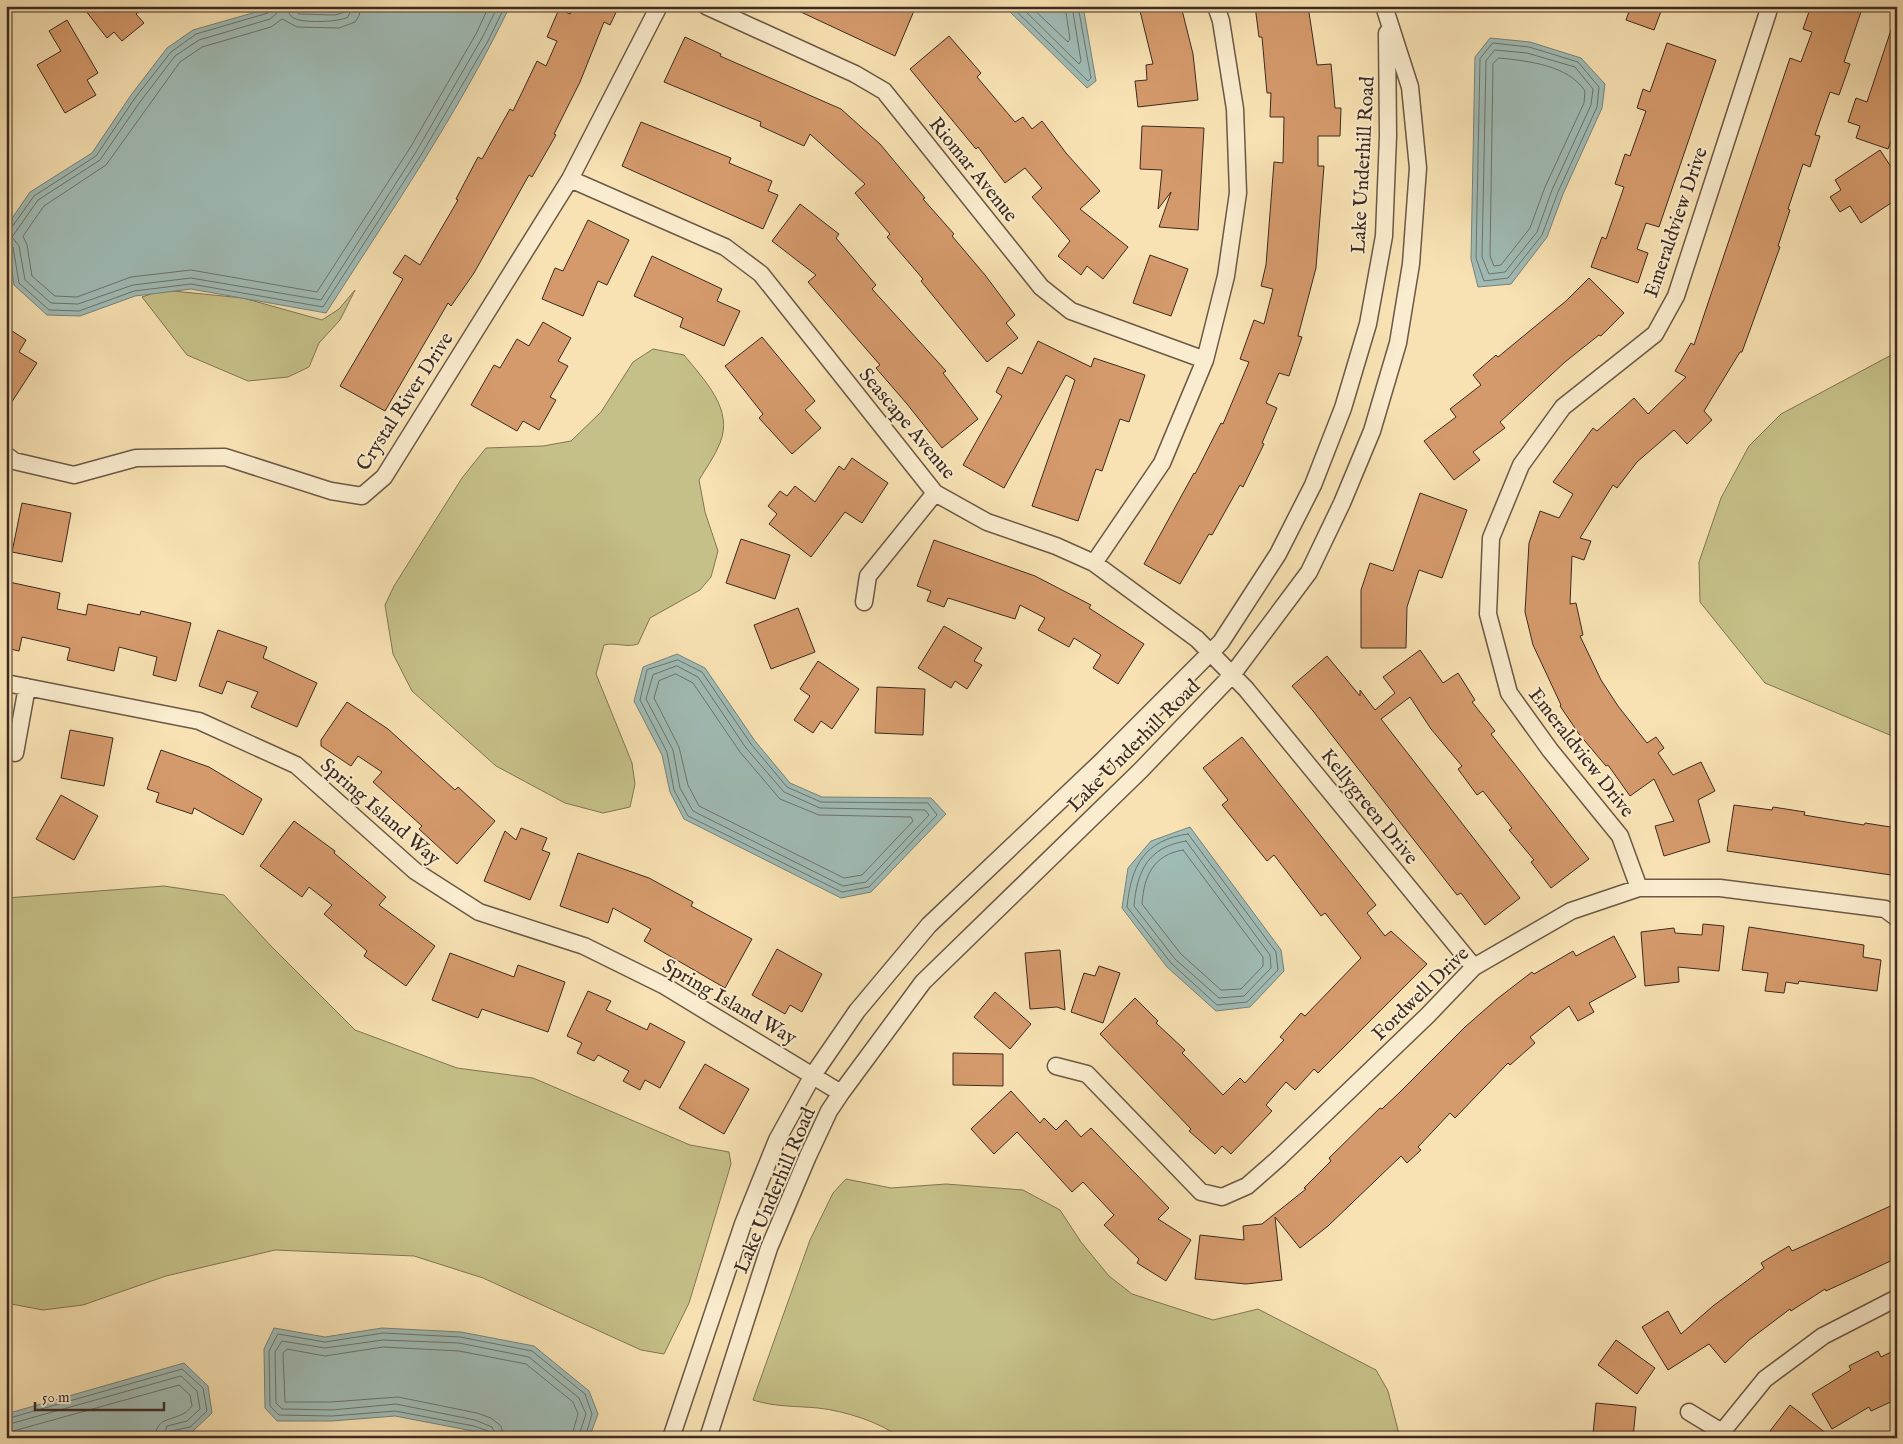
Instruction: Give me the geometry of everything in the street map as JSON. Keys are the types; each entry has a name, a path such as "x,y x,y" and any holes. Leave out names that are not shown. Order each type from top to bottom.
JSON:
{"street":[{"name":"Crystal River Drive","path":"6,455 14,461 74,476 136,458 225,457 331,491 362,496 384,477 570,179 659,6"},
{"name":"Riomar Avenue","path":"706,6 856,74 884,91 1041,287 1071,312 1205,360"},
{"path":"1094,563 1162,464 1205,360 1226,276 1238,192 1235,109 1221,21 1216,6"},
{"name":"Emeraldview Drive","path":"1639,888 1620,836 1550,750 1509,693 1488,614 1492,538 1521,465 1563,407 1655,334 1676,296 1770,6"},
{"name":"Lake Underhill Road","path":"671,1438 743,1224 777,1140 813,1075 857,1011 929,925 1103,760 1221,642 1278,554 1313,485 1343,408 1368,324 1384,236 1388,136 1385,12"},
{"name":"Lake Underhill Road","path":"708,1438 768,1248 829,1111 841,1092 923,982 1142,770 1232,675 1309,572 1342,503 1372,431 1398,343 1411,264 1418,168 1410,87 1385,12"},
{"name":"Seascape Avenue","path":"570,179 725,247 761,274 935,493 986,522 1056,546 1094,563 1196,639 1232,675"},
{"path":"864,602 868,576 935,493"},
{"name":"Kellygreen Drive","path":"1232,675 1252,696 1474,966"},
{"name":"Spring Island Way","path":"6,683 199,721 296,765 415,871 480,912 584,946 663,985 841,1092"},
{"path":"15,753 27,687"},
{"name":"Fordwell Drive","path":"1056,1066 1087,1074 1201,1192 1222,1197 1247,1186 1280,1157 1427,1016 1474,966 1571,912 1639,888 1720,888 1884,909 1897,918"},
{"path":"1689,1412 1721,1435 1765,1379 1823,1336 1897,1298"}],"shaded area":[{"path":"163,290 243,298 322,320 339,309 355,290 340,320 319,343 309,367 288,377 248,381 187,355 142,297"},
{"path":"653,349 684,355 708,385 720,407 723,418 723,430 720,443 699,480 705,512 718,551 711,577 700,590 650,618 638,644 604,645 596,674 632,763 635,784 630,807 603,813 565,803 496,766 412,691 393,654 385,605 394,586 462,478 486,448 543,446 571,441 601,412 633,362"},
{"path":"1897,352 1897,738 1765,683 1700,602 1699,562 1721,498 1749,446 1781,414"},
{"path":"164,886 224,895 271,946 355,1030 457,1068 533,1078 690,1145 729,1152 731,1164 689,1303 664,1354 641,1350 483,1278 414,1256 275,1250 166,1276 83,1305 43,1310 6,1303 6,898"},
{"path":"846,1179 891,1188 946,1184 1023,1190 1060,1210 1081,1242 1109,1276 1132,1294 1213,1320 1258,1309 1376,1370 1388,1391 1400,1438 901,1438 873,1422 839,1412 818,1408 777,1405 753,1400 810,1240 833,1193"}],"water":[{"path":"351,6 510,6 446,124 326,313 191,289 135,296 80,316 47,315 14,285 6,227 30,192 92,153 131,95 167,48 193,30 270,8 335,10"},
{"path":"1004,6 1083,6 1096,81 1087,88"},
{"path":"1490,38 1530,42 1581,58 1605,84 1602,108 1563,194 1547,237 1511,284 1478,287 1471,259 1475,57"},
{"path":"677,654 705,668 755,741 790,783 822,797 931,798 946,814 871,892 841,898 684,819 670,792 662,755 634,701 643,667"},
{"path":"1190,827 1281,950 1284,971 1250,1007 1216,1011 1167,967 1122,908 1128,868 1151,841"},
{"path":"274,1328 325,1337 382,1328 461,1332 534,1346 589,1391 598,1414 589,1438 491,1438 473,1431 395,1416 332,1421 277,1421 265,1408 264,1349"},
{"path":"184,1363 208,1386 212,1413 192,1432 163,1438 6,1438 6,1414"}],"building":[{"path":"82,6 146,6 136,14 144,23 122,41 114,32 107,38"},
{"path":"573,6 619,6 610,25 604,22 580,82 554,134 556,135 532,177 529,175 474,273 451,306 448,303 385,411 340,386 403,279 393,273 405,255 420,265 458,200 456,199 478,157 482,159 510,109 513,111 537,61 546,66 557,41 547,37 559,9 570,14"},
{"path":"788,6 916,6 895,56"},
{"path":"1159,6 1181,6 1193,54 1198,100 1138,107 1135,81 1147,80 1146,65 1153,64 1140,11"},
{"path":"1255,6 1308,6 1317,65 1331,64 1335,108 1341,108 1340,136 1318,136 1318,166 1324,166 1316,268 1298,336 1302,337 1289,376 1279,373 1266,403 1277,408 1262,443 1264,444 1243,487 1240,485 1212,535 1209,534 1180,584 1144,564 1195,474 1221,423 1223,424 1249,362 1240,359 1254,320 1264,324 1273,289 1261,286 1266,265 1274,162 1283,163 1284,117 1270,117 1271,93 1267,93 1262,37 1259,37"},
{"path":"1631,6 1663,6 1654,30 1626,20"},
{"path":"1811,6 1863,6 1844,62 1850,64 1839,95 1830,92 1815,135 1820,136 1810,167 1803,164 1788,209 1790,210 1778,246 1780,247 1742,352 1740,352 1704,411 1712,420 1687,444 1674,430 1637,462 1617,488 1613,485 1580,538 1591,541 1584,560 1572,556 1570,604 1576,603 1583,635 1580,636 1601,680 1618,706 1647,743 1656,737 1664,748 1658,753 1673,775 1701,762 1715,791 1698,800 1710,842 1664,856 1655,826 1674,821 1654,779 1630,796 1608,765 1606,766 1579,734 1560,706 1533,645 1525,612 1529,543 1540,511 1559,518 1573,494 1553,482 1593,428 1597,431 1634,398 1648,414 1686,377 1675,371 1691,343 1694,345 1790,58 1801,62 1812,32 1803,29"},
{"path":"67,20 98,73 87,80 96,95 65,113 37,65 61,51 49,31"},
{"path":"1894,21 1897,21 1897,125 1888,149 1856,138 1860,126 1848,122 1856,98 1867,102"},
{"path":"949,36 981,73 977,77 1015,122 1023,117 1032,129 1042,121 1066,153 1100,191 1080,209 1128,247 1103,279 1087,266 1081,275 1058,256 1070,241 1032,197 1042,188 1025,168 1005,183 978,147 976,149 910,69"},
{"path":"685,37 721,54 720,56 841,109 880,144 925,198 923,199 954,234 952,236 1015,315 1006,323 1018,338 987,362 921,281 923,279 887,237 890,234 855,193 865,184 810,134 804,146 760,126 761,122 664,82"},
{"path":"1667,43 1716,60 1659,227 1646,223 1637,249 1648,253 1638,283 1591,267 1602,237 1606,239 1624,187 1615,184 1625,154 1630,156 1646,111 1637,108 1643,89 1650,92"},
{"path":"641,122 731,158 729,163 772,181 768,191 778,195 763,229 622,166"},
{"path":"1142,126 1204,128 1198,230 1159,227 1171,192 1158,209 1162,170 1140,169"},
{"path":"1880,150 1897,176 1897,199 1861,223 1850,206 1840,212 1830,197 1841,190 1835,180"},
{"path":"800,204 839,234 836,238 876,285 872,289 946,371 943,373 978,419 942,448 876,368 880,365 808,282 816,275 772,241"},
{"path":"588,220 629,240 607,285 598,281 583,316 542,299 555,268 563,271"},
{"path":"1150,255 1188,269 1171,316 1133,303"},
{"path":"652,256 722,289 717,301 740,311 724,346 680,327 683,318 634,296"},
{"path":"1589,278 1624,313 1601,336 1599,335 1565,362 1500,422 1505,428 1473,452 1480,460 1454,480 1424,441 1456,417 1450,409 1481,385 1473,375 1566,301"},
{"path":"543,322 571,338 558,361 568,366 550,397 556,400 539,430 523,421 517,431 471,405 494,365 500,368 517,339 529,346"},
{"path":"6,327 26,340 19,352 37,363 6,411"},
{"path":"762,337 815,401 805,410 821,428 792,454 759,418 763,414 725,366"},
{"path":"1038,341 1091,367 1094,358 1145,375 1129,422 1120,419 1102,471 1096,469 1078,521 1032,506 1075,380 1066,375 1004,488 963,465 1002,396 996,392 1008,367 1022,374"},
{"path":"852,458 888,483 862,523 845,512 811,557 769,524 777,514 768,506 780,491 787,496 795,486 815,502 839,466 844,470"},
{"path":"1420,493 1467,510 1442,578 1419,570 1407,607 1406,648 1361,648 1361,590 1370,563 1393,571"},
{"path":"22,503 71,513 62,562 12,552"},
{"path":"741,539 790,555 775,599 726,583"},
{"path":"934,540 1035,576 1091,605 1089,608 1144,644 1118,684 1093,668 1101,655 1074,638 1069,647 1038,630 1045,618 1020,605 1015,619 948,598 944,607 927,601 931,591 917,586"},
{"path":"9,582 60,593 57,609 86,615 88,604 140,615 141,611 191,623 176,681 153,675 157,657 119,647 114,671 67,660 70,648 22,637 19,651 6,648 6,595"},
{"path":"798,608 815,652 771,669 754,625"},
{"path":"944,626 982,648 974,661 982,665 967,689 955,681 951,688 918,668"},
{"path":"218,630 267,647 263,658 317,683 297,727 251,707 258,692 227,681 222,694 199,686"},
{"path":"1420,650 1443,683 1458,673 1475,700 1472,702 1495,731 1491,734 1589,859 1551,888 1531,862 1534,860 1509,830 1512,828 1483,791 1477,795 1458,769 1462,766 1431,729 1410,697 1381,719 1520,898 1485,925 1461,893 1457,895 1292,686 1327,656 1360,696 1360,690 1375,710 1395,693 1383,677"},
{"path":"818,661 859,689 832,729 821,721 813,733 794,720 810,696 800,689"},
{"path":"877,687 925,689 923,735 875,733"},
{"path":"347,702 388,729 455,790 458,787 495,821 457,864 419,829 422,826 373,782 382,772 358,756 351,766 321,746 321,740"},
{"path":"70,730 113,738 104,786 61,778"},
{"path":"1242,737 1376,905 1367,913 1385,936 1391,931 1427,964 1318,1073 1314,1069 1295,1090 1286,1082 1266,1105 1272,1111 1231,1154 1222,1146 1215,1154 1189,1131 1191,1129 1100,1034 1135,998 1158,1021 1156,1023 1185,1050 1182,1053 1223,1095 1240,1078 1245,1083 1284,1040 1280,1037 1301,1013 1305,1016 1361,958 1325,913 1321,916 1274,855 1267,861 1222,805 1228,800 1203,768"},
{"path":"161,750 209,767 262,799 243,835 194,808 192,814 156,802 159,793 147,789"},
{"path":"61,795 98,816 74,860 36,839"},
{"path":"1734,805 1772,810 1773,807 1805,812 1804,815 1864,825 1865,823 1897,828 1891,875 1727,851"},
{"path":"294,821 335,851 334,853 386,897 379,905 435,946 406,986 364,956 367,951 324,914 332,905 309,887 302,897 260,866"},
{"path":"521,828 547,838 542,850 550,853 530,900 484,881 505,831 516,840"},
{"path":"578,853 649,878 693,902 691,906 752,939 725,988 644,941 651,929 613,908 608,923 560,906"},
{"path":"1703,924 1724,926 1719,971 1678,967 1679,982 1645,986 1641,932 1674,928 1675,933 1702,935"},
{"path":"1749,927 1864,945 1863,957 1881,960 1877,991 1799,981 1798,984 1786,982 1784,993 1765,991 1768,973 1742,970"},
{"path":"1614,936 1636,977 1589,1003 1594,1012 1578,1021 1569,1006 1530,1037 1535,1043 1510,1065 1508,1063 1455,1118 1450,1113 1418,1147 1421,1150 1407,1163 1401,1156 1328,1226 1300,1248 1275,1217 1282,1280 1246,1284 1195,1279 1200,1235 1244,1240 1243,1226 1262,1224 1306,1189 1304,1188 1331,1161 1329,1158 1380,1108 1382,1109 1400,1092 1465,1027 1497,999 1532,972 1534,974 1573,951 1576,956"},
{"path":"777,949 822,974 802,1012 790,1005 785,1014 752,995"},
{"path":"1060,950 1065,1010 1057,1007 1030,1009 1025,953"},
{"path":"450,953 514,977 518,965 565,982 548,1032 482,1009 478,1018 432,1000"},
{"path":"1099,966 1120,973 1103,1023 1071,1012 1084,973 1095,976"},
{"path":"588,991 611,1001 606,1010 647,1030 650,1023 685,1042 660,1088 645,1080 640,1090 623,1081 629,1071 598,1055 594,1061 577,1053 582,1043 567,1036"},
{"path":"995,992 1031,1024 1010,1049 974,1017"},
{"path":"953,1053 1003,1054 1003,1086 953,1085"},
{"path":"705,1064 749,1089 724,1134 679,1108"},
{"path":"1011,1091 1040,1123 1044,1118 1056,1130 1066,1120 1081,1137 1091,1128 1169,1208 1158,1219 1191,1240 1166,1281 1137,1263 1139,1259 1104,1225 1114,1215 1083,1182 1072,1192 1017,1132 994,1154 971,1129"},
{"path":"1897,1203 1897,1258 1826,1291 1825,1289 1791,1311 1790,1309 1749,1340 1725,1363 1709,1344 1668,1370 1642,1327 1668,1311 1681,1334 1713,1306 1764,1268 1761,1263 1789,1246 1792,1251"},
{"path":"1616,1340 1655,1368 1637,1394 1598,1365"},
{"path":"1897,1349 1897,1399 1871,1411 1869,1407 1832,1429 1812,1394 1851,1370 1849,1366 1878,1351 1881,1357"},
{"path":"1596,1403 1636,1407 1633,1438 1593,1434"},
{"path":"1790,1405 1832,1438 1779,1438 1770,1431"}]}
